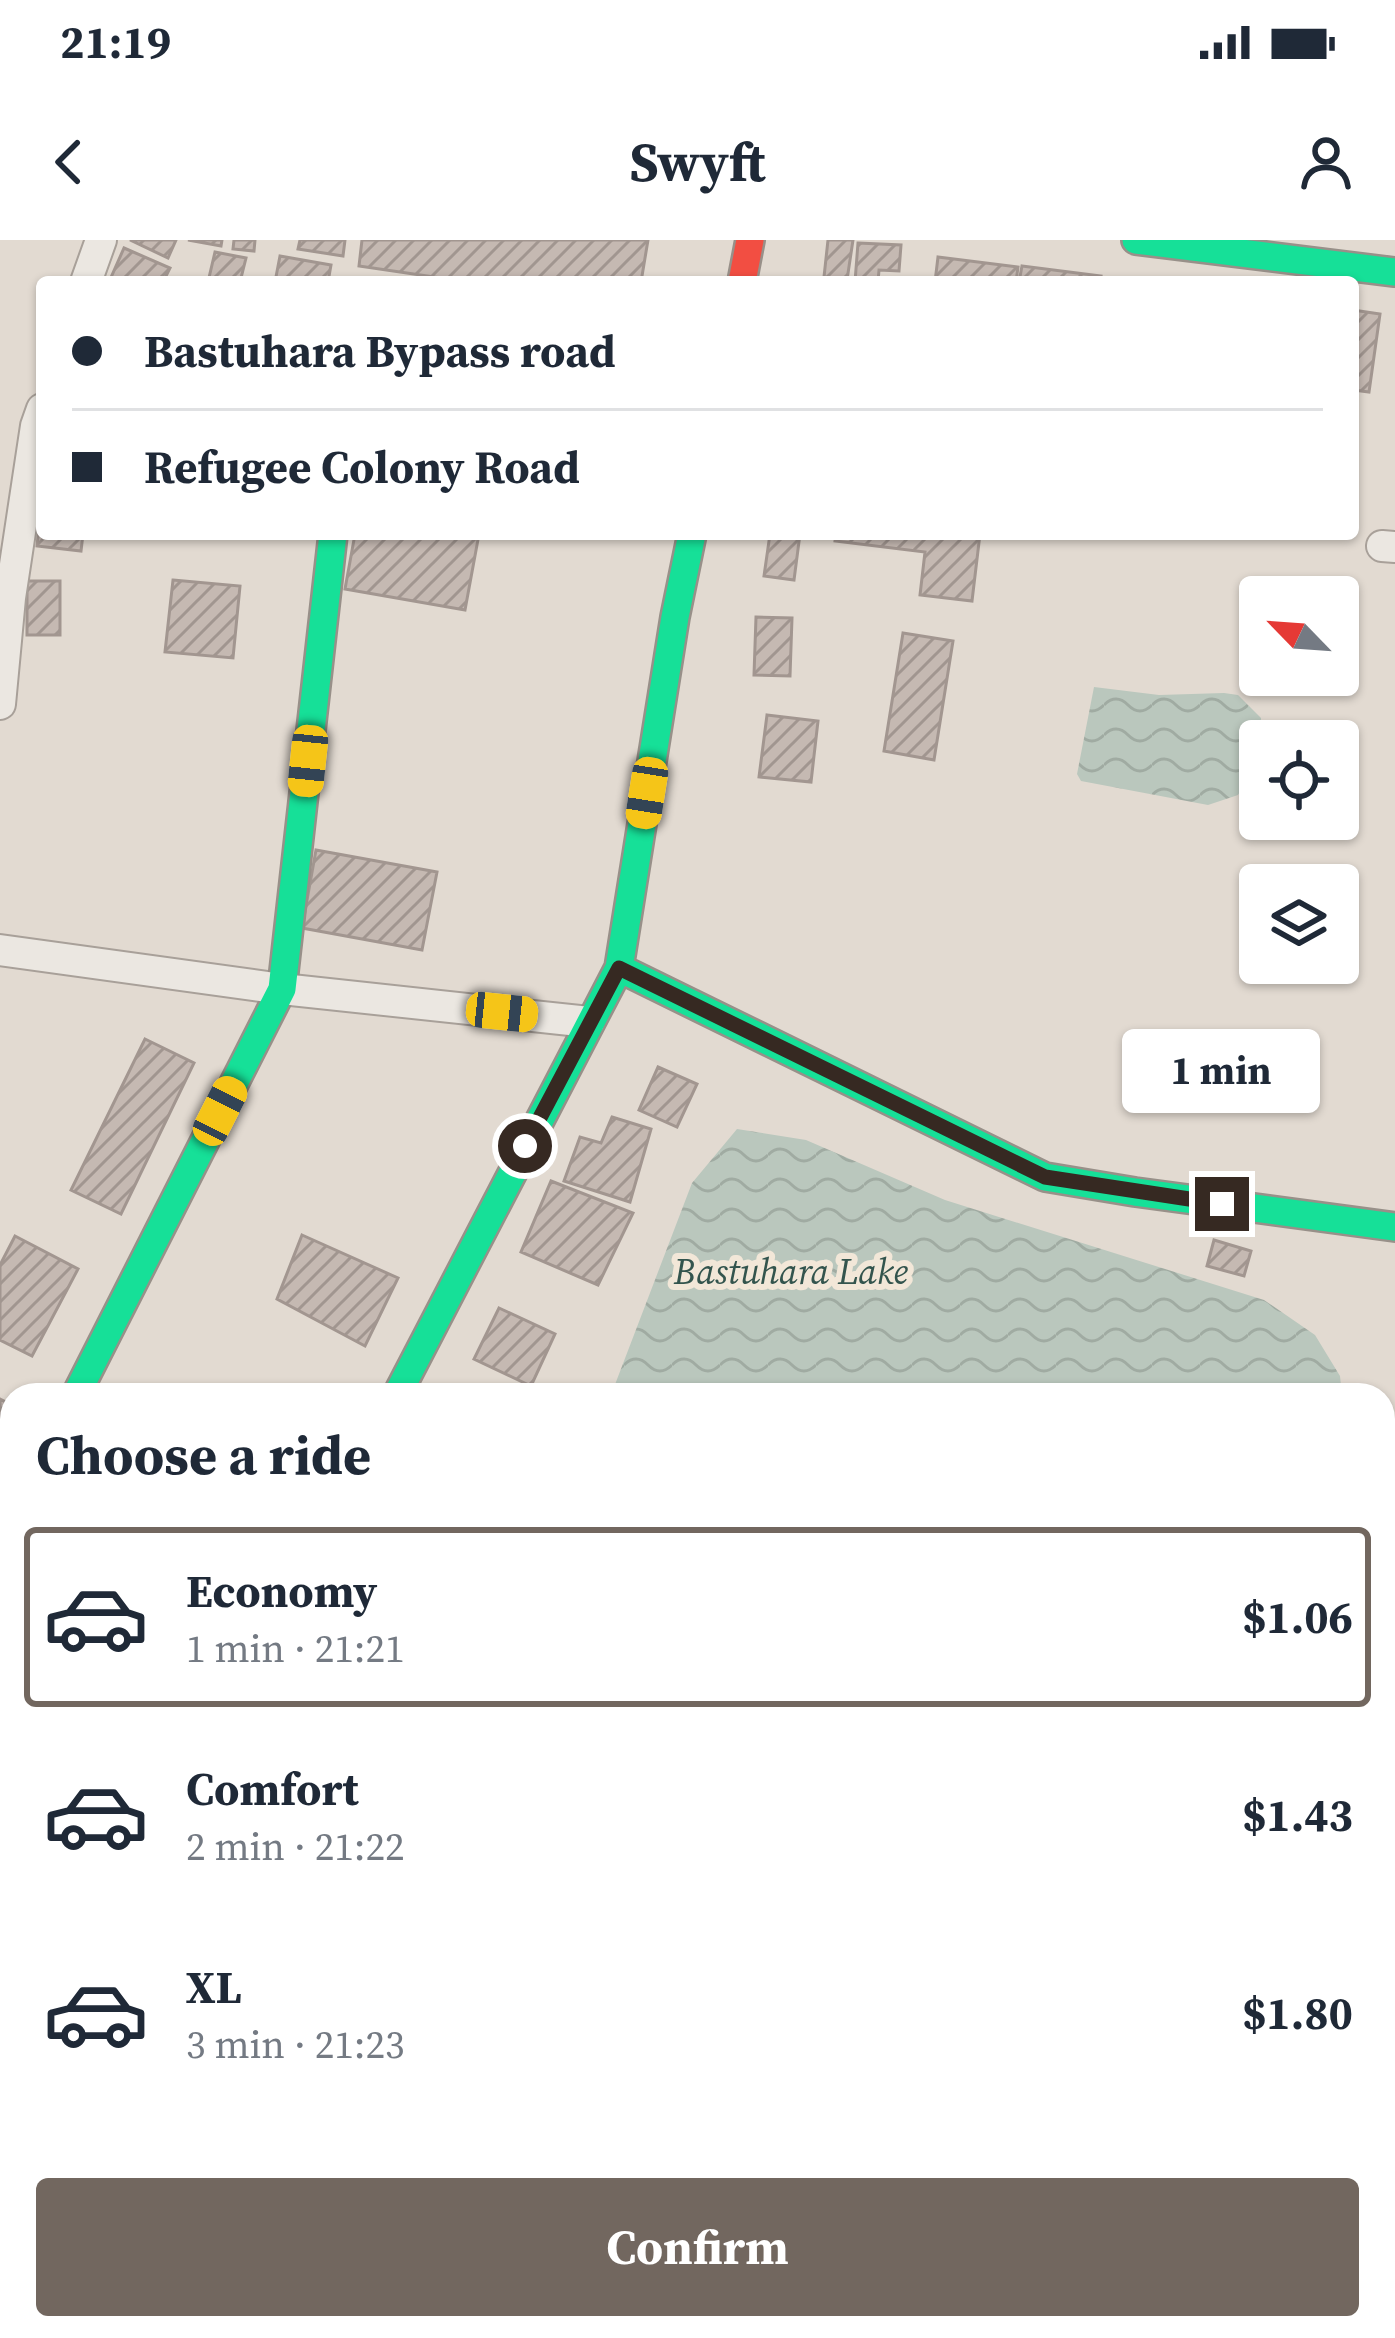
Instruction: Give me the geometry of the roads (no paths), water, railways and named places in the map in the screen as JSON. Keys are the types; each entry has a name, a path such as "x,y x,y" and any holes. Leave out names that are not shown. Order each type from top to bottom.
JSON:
{"street":[{"path":"88,276 100,240"},
{"path":"743,276 750,240"},
{"path":"1136,240 1395,272"},
{"path":"0,704 10,598 36,426"},
{"path":"82,1383 282,988 332,540"},
{"path":"403,1383 619,968 691,540"},
{"path":"0,950 590,1022"},
{"path":"619,968 1045,1177 1395,1227"}],"water":[{"path":"1094,687 1159,695 1238,695 1261,718 1239,720 1238,795 1208,805 1081,781 1077,774"},
{"name":"Bastuhara Lake","path":"737,1129 806,1140 945,1200 1264,1300 1315,1335 1341,1383 616,1383 692,1183"}]}
